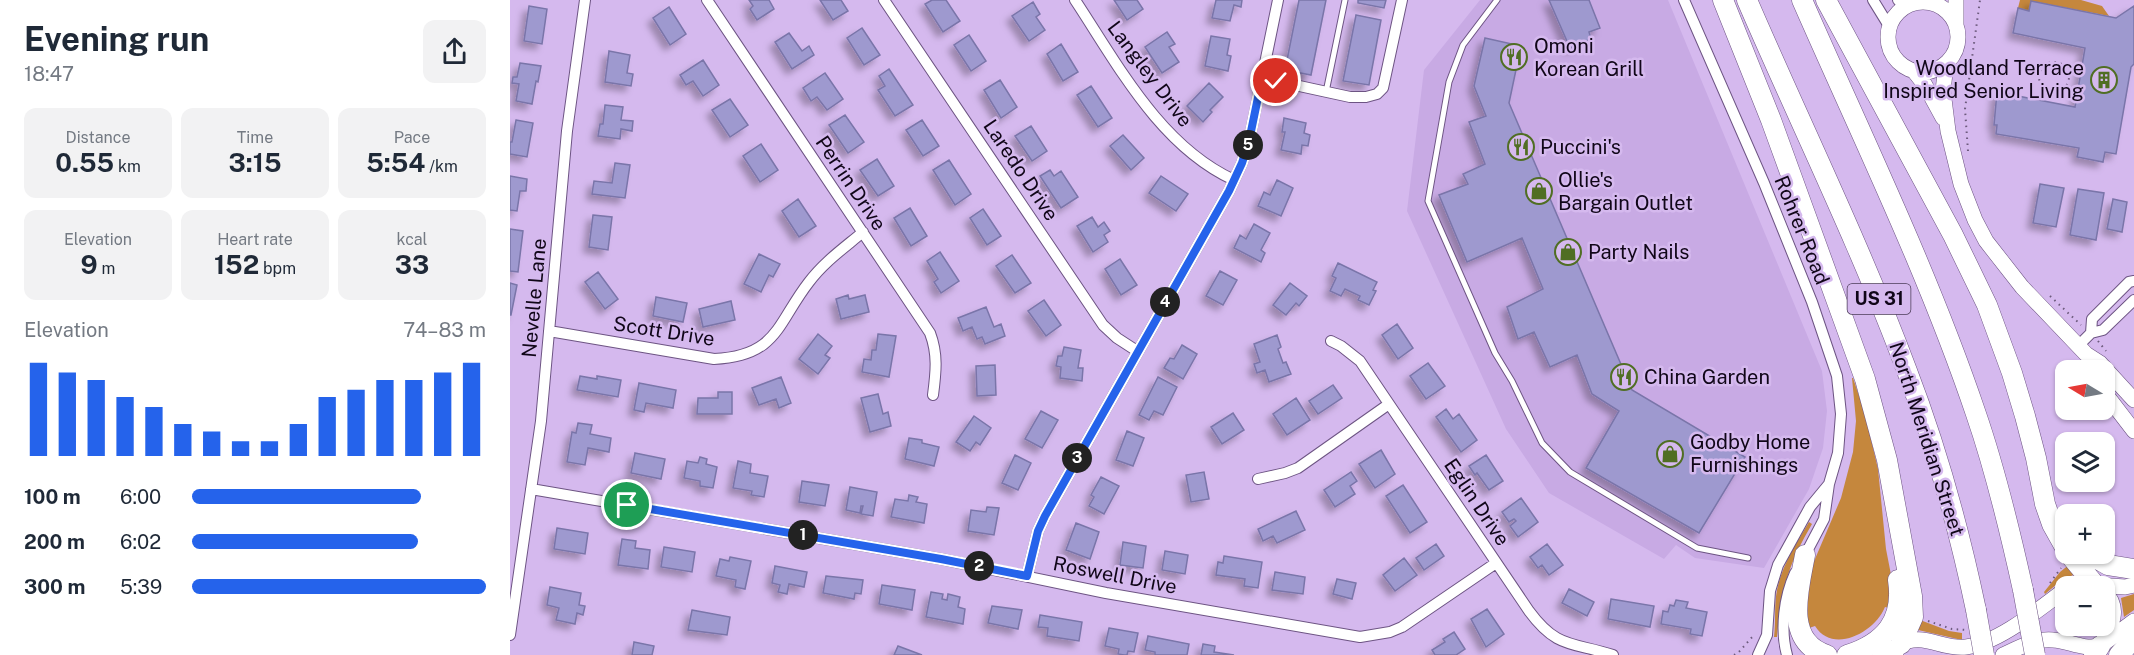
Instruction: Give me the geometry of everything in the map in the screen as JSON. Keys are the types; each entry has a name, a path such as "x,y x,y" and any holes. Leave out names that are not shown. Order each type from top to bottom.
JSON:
{"highway":[{"path":"1723,0 1771,120 1865,379 1883,442 1913,608 1910,627 1898,648"},
{"name":"North Meridian Street","path":"1747,0 1870,279 1907,370 1932,440 1955,519 1984,655"},
{"name":"US 31","path":"1802,0 1922,273 1954,352 1996,477 2023,590 2035,655"},
{"path":"1826,0 1976,280 2012,373 2037,458 2045,504 2055,531"},
{"path":"2037,458 2057,504"},
{"path":"1847,655 1870,646 1891,628 1900,602 1898,580 1901,538"},
{"path":"1805,555 1797,616 1804,639 1813,649 1827,655"},
{"path":"2076,564 2088,576"},
{"path":"2106,564 2134,569"},
{"path":"2120,655 2134,638"}],"street":[{"name":"Nevelle Lane","path":"510,635 541,421 567,131 585,0"},
{"name":"Perrin Drive","path":"707,0 930,333 936,348 937,364 933,395"},
{"name":"Laredo Drive","path":"884,0 1103,325 1137,351"},
{"name":"Langley Drive","path":"1075,0 1127,79 1174,138 1218,172 1234,180"},
{"path":"1027,576 1038,531 1045,516 1242,163 1249,141 1278,0"},
{"path":"1262,78 1350,97 1366,98 1377,94 1383,88 1402,0"},
{"name":"Rohrer Road","path":"1684,0 1786,237 1819,320 1834,367 1841,399 1838,453 1829,484 1824,519 1789,587 1784,639 1787,655"},
{"path":"1873,0 1889,26"},
{"path":"1956,0 1957,46 1953,56 1946,64 1936,70 1914,71 1895,59 1889,49 1887,37 1889,26 1901,3 1926,1 1945,8 1956,25"},
{"path":"1946,64 1943,91 1948,131 1960,184 1986,241 2022,287 2082,350 2100,363 2134,400"},
{"path":"1914,71 1937,104 1948,131"},
{"name":"Scott Drive","path":"549,331 714,359 745,354 771,338 809,281 836,253 863,232"},
{"path":"2086,360 2082,350 2091,333 2092,319 2129,282 2134,281"},
{"path":"2091,333 2103,330 2134,300"},
{"name":"Eglin Drive","path":"1331,341 1360,361 1528,611 1551,636 1566,643 1613,655"},
{"path":"1258,479 1298,468 1389,404"},
{"path":"2115,406 2134,431"},
{"name":"Rohrer Road","path":"1758,655 1767,635 1769,598 1778,565 1810,507 1829,484"},
{"name":"Roswell Drive","path":"531,489 941,559 1106,593 1360,637 1390,632 1402,627 1496,563"},
{"path":"2115,587 2134,585"},
{"path":"1880,655 1918,639 1957,648 1970,647 2001,633 2055,597"},
{"path":"2003,655 2044,640 2055,640 2084,648 2098,649 2134,621"}],"lane":[{"path":"1326,92 1345,0"},
{"path":"1497,0 1463,45 1449,82 1428,201 1495,353 1512,381 1542,443 1570,472 1697,548 1748,558"}],"path":[{"path":"1968,153 1965,109 1980,0"},
{"path":"2055,62 2067,70 2069,80 2064,88 2051,92 2043,87 2039,79 2045,65 2055,62"},
{"path":"2046,291 2091,333 2112,358"},
{"path":"2048,585 2062,564"},
{"path":"1920,618 1952,629 1971,630"},
{"path":"1734,655 1753,634 1758,636"}],"shaded area":[{"path":"1480,0 1668,0 1822,371 1827,411 1823,448 1809,489 1764,568 1695,558 1676,545 1664,559 1549,493 1506,429 1407,211 1424,70"},
{"path":"2020,0 2081,0 2102,6 2109,16 2031,1 2029,11 2018,8"},
{"path":"1852,378 1865,414 1878,469 1886,549 1893,585 1892,609 1885,607 1872,625 1853,637 1832,639 1823,635 1815,626 1809,628 1805,610 1812,566 1841,498 1853,452 1856,421"},
{"path":"1809,522 1812,524 1797,552 1787,578 1777,637 1774,637 1779,581 1790,555"},
{"path":"2070,564 2076,574 2057,576"},
{"path":"2055,578 2055,586 2045,594 2044,592"},
{"path":"2134,594 2134,610 2124,617 2121,598"},
{"path":"1920,620 1949,631 1962,633 1962,640 1918,630"}],"building":[{"path":"749,0 769,0 774,9 757,20 750,9 753,6"},
{"path":"820,0 841,0 848,11 833,20"},
{"path":"932,0 946,0 960,21 943,32 925,4"},
{"path":"1114,0 1137,0 1143,9 1127,20"},
{"path":"1216,0 1242,0 1241,7 1234,5 1230,21 1212,18"},
{"path":"1299,0 1326,0 1311,75 1285,70"},
{"path":"1358,0 1386,0 1384,8 1358,3"},
{"path":"1549,0 1589,0 1600,28 1589,32 1591,39 1570,48"},
{"name":"Woodland Terrace Inspired Senior Living","path":"2031,1 2116,18 2134,6 2134,64 2131,67 2116,154 2105,152 2103,162 2077,157 2079,148 1996,134 1997,125 1994,125 1997,92 2075,107 2085,48 2013,33 2018,8 2029,11"},
{"path":"1033,2 1040,14 1036,17 1045,30 1029,41 1012,16"},
{"path":"529,6 547,9 542,44 524,41"},
{"path":"669,7 686,34 670,45 653,18"},
{"path":"1356,15 1381,20 1369,85 1343,81"},
{"path":"862,28 880,55 864,65 847,38"},
{"path":"1167,32 1175,44 1169,47 1179,62 1162,73 1145,47"},
{"path":"789,33 802,51 809,46 814,55 792,69 775,42"},
{"path":"969,35 986,61 971,71 954,45"},
{"path":"1211,36 1230,39 1227,55 1231,56 1228,71 1205,66"},
{"path":"1485,38 1521,46 1509,103 1632,390 1745,457 1699,533 1586,468 1619,411 1592,394 1577,355 1550,367 1534,332 1518,339 1507,307 1543,289 1522,238 1467,262 1439,195 1468,184 1463,174 1485,164 1469,122 1486,116 1474,86"},
{"path":"1061,44 1078,72 1063,81 1047,54"},
{"path":"609,51 630,55 627,73 633,74 631,86 605,82"},
{"path":"703,60 719,85 703,96 693,81 686,85 680,75"},
{"path":"520,63 541,66 532,104 516,101 519,84 512,83 513,77 517,77"},
{"path":"889,69 913,105 895,116 878,90 885,86 879,76"},
{"path":"825,73 843,99 827,110 817,97 811,101 803,88"},
{"path":"1000,80 1017,107 1001,118 984,90"},
{"path":"1209,83 1223,97 1210,110 1212,112 1203,122 1187,106"},
{"path":"1091,86 1112,118 1098,127 1077,95"},
{"path":"730,99 748,125 730,137 712,110"},
{"path":"605,105 623,107 621,120 633,121 632,131 621,129 620,139 598,136 600,124 603,124"},
{"path":"845,115 864,142 848,153 829,125"},
{"path":"1284,118 1306,123 1304,133 1310,135 1308,146 1302,145 1301,154 1281,150 1285,132 1282,132"},
{"path":"516,120 533,123 527,157 510,154 510,142 512,142"},
{"path":"922,120 939,146 923,156 906,130"},
{"path":"1031,126 1047,151 1032,161 1015,136"},
{"path":"1123,135 1144,158 1131,170 1110,146"},
{"path":"761,144 778,170 760,182 743,156"},
{"path":"877,159 894,186 878,196 860,170"},
{"path":"949,160 971,194 955,205 933,170"},
{"path":"615,163 630,165 625,198 592,194 594,181 612,183"},
{"path":"1050,170 1054,176 1061,171 1078,197 1061,208 1040,176"},
{"path":"510,176 527,179 526,191 520,191 517,211 510,210"},
{"path":"1161,176 1188,194 1176,211 1149,193"},
{"path":"1277,180 1293,188 1281,216 1258,206 1264,192 1270,195"},
{"path":"2040,184 2064,188 2056,227 2033,223"},
{"path":"2078,189 2104,193 2096,240 2070,235"},
{"path":"798,199 816,226 799,237 782,211"},
{"path":"2113,199 2127,202 2122,232 2107,229"},
{"path":"910,208 927,236 911,246 894,218"},
{"path":"983,209 1001,236 987,245 970,218"},
{"path":"593,215 612,217 608,250 589,247"},
{"path":"1092,217 1098,227 1104,222 1110,231 1104,235 1108,242 1093,252 1077,226"},
{"path":"1254,224 1270,233 1261,250 1265,253 1261,262 1234,248 1240,235 1246,239"},
{"path":"510,229 523,231 518,272 510,271"},
{"path":"940,252 959,281 941,293 934,282 938,279 927,261"},
{"path":"759,254 780,264 773,277 769,275 761,292 744,284"},
{"path":"1012,255 1031,283 1015,293 996,266"},
{"path":"1120,259 1137,285 1121,295 1105,269"},
{"path":"1338,263 1377,282 1373,290 1376,291 1369,305 1358,300 1360,296 1345,289 1341,296 1330,291 1336,278 1332,276"},
{"path":"1220,271 1237,280 1223,305 1206,296"},
{"path":"598,272 618,299 605,309 585,282"},
{"path":"510,283 517,285 511,315 510,315"},
{"path":"1290,283 1307,296 1299,306 1296,303 1286,315 1273,305"},
{"path":"848,295 849,299 865,295 869,312 841,319 836,299"},
{"path":"656,297 687,303 683,322 653,316"},
{"path":"1044,300 1061,325 1046,336 1028,311"},
{"path":"731,301 735,320 703,327 699,309"},
{"path":"986,307 994,327 1001,324 1005,336 985,344 982,337 977,339 972,327 963,331 958,318"},
{"path":"1397,324 1413,348 1398,359 1382,335"},
{"path":"818,334 832,346 825,355 830,358 818,374 799,359"},
{"path":"878,334 896,336 889,377 862,372 864,359 871,360 872,350 876,350"},
{"path":"1277,335 1281,347 1278,349 1283,363 1286,362 1291,374 1269,382 1265,370 1257,373 1254,364 1260,362 1254,344"},
{"path":"1182,345 1197,354 1183,379 1164,368 1170,358 1174,359"},
{"path":"1064,347 1081,350 1078,368 1083,368 1082,381 1060,378 1061,367 1056,366 1058,356 1062,356"},
{"path":"1428,363 1445,386 1426,399 1410,376"},
{"path":"995,365 996,395 977,396 976,366"},
{"path":"580,376 621,380 618,397 577,390"},
{"path":"781,377 791,403 779,408 776,399 759,405 752,388"},
{"path":"1158,377 1177,387 1163,415 1154,411 1149,420 1139,415"},
{"path":"639,383 676,390 673,408 646,403 644,412 634,410"},
{"path":"1333,385 1342,398 1318,414 1309,401"},
{"path":"718,392 732,392 732,414 697,414 698,398 718,398"},
{"path":"878,394 883,414 888,412 891,426 870,432 861,398"},
{"path":"1296,398 1310,420 1287,435 1273,414"},
{"path":"1446,409 1453,419 1459,414 1477,440 1461,452 1436,417"},
{"path":"1041,411 1058,420 1042,448 1025,439"},
{"path":"1233,413 1244,430 1222,444 1211,427"},
{"path":"974,416 991,428 980,445 976,442 970,451 956,442"},
{"path":"578,423 592,425 590,434 611,438 609,452 588,448 585,465 567,462 572,432 576,433"},
{"path":"1127,431 1144,438 1133,466 1116,460"},
{"path":"909,438 922,440 922,443 939,447 934,466 905,459"},
{"path":"1381,450 1395,474 1375,488 1359,464"},
{"path":"635,453 665,459 661,479 631,473"},
{"path":"1015,455 1031,463 1018,490 1002,483"},
{"path":"1486,455 1503,481 1489,490 1469,466"},
{"path":"700,457 707,459 706,464 717,467 713,488 700,486 700,481 684,478 687,461 698,463"},
{"path":"738,461 751,464 750,473 768,476 764,497 751,495 752,491 733,488"},
{"path":"1204,472 1209,499 1191,502 1186,475"},
{"path":"1351,472 1357,481 1350,486 1355,494 1335,507 1324,490"},
{"path":"1101,477 1119,486 1104,514 1089,506 1094,497 1091,495"},
{"path":"802,481 829,485 825,506 799,502"},
{"path":"1403,485 1427,522 1410,533 1386,496"},
{"path":"850,487 877,492 873,516 861,514 863,506 861,506 860,513 846,510"},
{"path":"909,495 918,497 916,502 927,504 924,523 891,517 895,499 908,501"},
{"path":"1521,498 1538,522 1518,537 1510,526 1516,521 1514,519 1509,522 1502,512"},
{"path":"987,507 999,508 994,535 968,531 971,510 986,512"},
{"path":"1296,511 1305,530 1277,543 1273,536 1263,541 1258,529"},
{"path":"1076,523 1099,532 1090,559 1066,550"},
{"path":"557,528 588,533 585,554 554,549"},
{"path":"622,539 636,541 635,548 650,550 648,569 618,565"},
{"path":"1123,542 1146,546 1143,568 1120,565"},
{"path":"1436,544 1444,556 1424,570 1416,558"},
{"path":"1547,544 1563,565 1549,575 1542,565 1538,568 1530,557"},
{"path":"664,547 695,552 692,572 661,567"},
{"path":"1165,551 1188,555 1185,574 1162,570"},
{"path":"1224,556 1262,562 1258,588 1244,586 1245,579 1216,575 1218,562 1223,563"},
{"path":"730,557 751,561 745,589 735,587 736,580 716,576 720,559 729,561"},
{"path":"1404,558 1417,575 1395,591 1383,575"},
{"path":"775,566 807,572 804,587 789,584 787,594 778,592 780,585 772,583"},
{"path":"1275,572 1305,577 1303,594 1272,590"},
{"path":"826,576 863,580 861,594 855,593 854,599 823,593"},
{"path":"1337,579 1356,583 1352,599 1333,594"},
{"path":"882,585 915,590 912,610 879,604"},
{"path":"550,587 581,593 579,605 585,606 583,615 577,613 575,624 556,620 559,608 547,605"},
{"path":"1569,589 1594,602 1587,616 1562,603"},
{"path":"931,592 943,594 942,599 947,600 948,594 960,597 958,607 965,609 963,624 926,617"},
{"path":"1611,599 1654,606 1650,627 1608,619"},
{"path":"1676,600 1688,602 1686,608 1707,612 1702,636 1690,634 1691,629 1661,624 1663,611 1668,612 1670,605 1674,606"},
{"path":"992,606 1022,610 1018,629 988,623"},
{"path":"1487,609 1504,634 1486,647 1471,619"},
{"path":"692,610 730,617 727,635 688,630"},
{"path":"1040,615 1082,622 1079,641 1047,636 1048,628 1038,627"},
{"path":"1109,628 1138,633 1134,652 1128,651 1127,655 1118,654 1119,649 1105,646"},
{"path":"1454,632 1465,649 1456,655 1435,655 1432,650 1445,642 1443,639"},
{"path":"1148,636 1189,644 1187,655 1155,655 1155,652 1145,650"},
{"path":"634,642 654,646 652,655 632,655"},
{"path":"1203,644 1215,646 1214,652 1234,655 1201,655"},
{"path":"898,646 922,655 894,655"}],"place":[{"name":"Omoni Korean Grill","path":"1514,57"},
{"name":"Woodland Terrace Inspired Senior Living","path":"2104,80"},
{"name":"Puccini's","path":"1521,147"},
{"name":"Ollie's Bargain Outlet","path":"1539,191"},
{"name":"Party Nails","path":"1568,252"},
{"name":"China Garden","path":"1624,377"},
{"name":"Godby Home Furnishings","path":"1670,454"}],"route":[{"path":"627,505 1027,576 1038,531 1045,516 1229,191 1249,141 1262,78 1276,81"}]}
